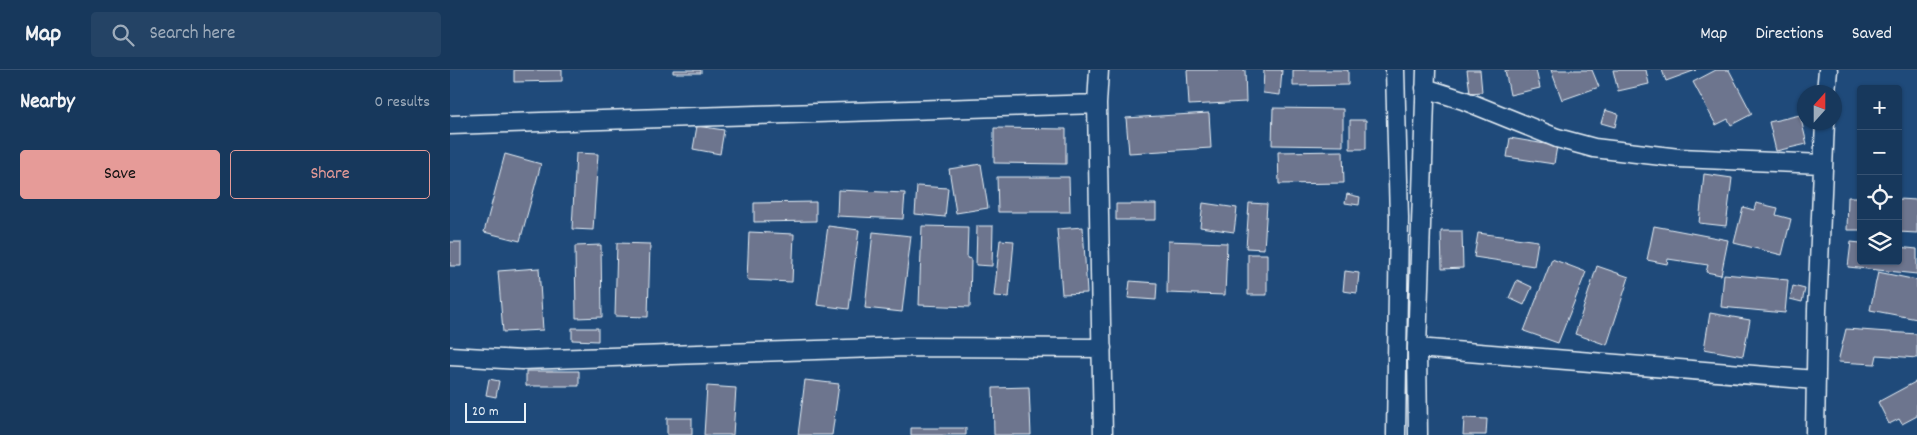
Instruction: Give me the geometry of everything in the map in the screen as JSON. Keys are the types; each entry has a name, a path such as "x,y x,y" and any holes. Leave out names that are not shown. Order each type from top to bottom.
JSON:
{"street":[{"path":"1099,70 1097,104 1103,435"},
{"path":"1395,70 1399,218 1396,435"},
{"path":"1418,435 1418,348 1426,70"},
{"path":"1827,85 1828,70"},
{"path":"1425,88 1463,100 1557,138 1594,148 1679,158 1823,164"},
{"path":"450,125 1097,104"},
{"path":"1815,435 1825,130"},
{"path":"450,356 522,360 908,347 1102,348"},
{"path":"1418,348 1816,380"}],"building":[{"path":"514,70 562,70 562,81 514,82"},
{"path":"673,70 701,70 701,73 673,73"},
{"path":"1187,70 1245,70 1246,102 1189,105"},
{"path":"1264,70 1282,70 1280,95 1263,93"},
{"path":"1293,70 1348,70 1348,85 1293,86"},
{"path":"1467,70 1480,70 1482,92 1470,93"},
{"path":"1505,70 1536,70 1540,88 1510,95"},
{"path":"1551,70 1592,70 1599,87 1562,100"},
{"path":"1613,70 1646,70 1649,84 1618,91"},
{"path":"1662,70 1696,70 1666,81"},
{"path":"1716,70 1729,70 1752,114 1731,125 1728,119 1716,125 1693,82"},
{"path":"1273,108 1343,109 1343,146 1272,145"},
{"path":"1605,110 1618,114 1615,127 1601,123"},
{"path":"1209,113 1211,148 1129,153 1126,118"},
{"path":"1797,116 1797,130 1804,130 1807,144 1776,151 1769,122"},
{"path":"1350,120 1366,120 1366,149 1350,149"},
{"path":"697,126 724,130 720,154 693,149"},
{"path":"994,128 1066,129 1066,164 994,163"},
{"path":"1510,138 1557,146 1554,164 1507,157"},
{"path":"1343,151 1344,183 1279,184 1278,152"},
{"path":"576,153 598,154 593,230 572,229"},
{"path":"505,154 541,164 520,241 484,232"},
{"path":"981,164 988,208 956,213 949,169"},
{"path":"1704,174 1732,178 1726,226 1699,223"},
{"path":"997,177 1069,177 1070,212 998,212"},
{"path":"917,186 948,188 945,217 915,214"},
{"path":"838,190 905,193 903,219 837,216"},
{"path":"1347,194 1360,197 1359,205 1345,203"},
{"path":"1848,197 1857,197 1857,230 1847,230"},
{"path":"1902,199 1917,200 1917,233 1902,232"},
{"path":"816,202 816,221 754,222 754,203"},
{"path":"1203,203 1237,208 1234,232 1200,227"},
{"path":"1249,203 1267,204 1264,249 1246,248"},
{"path":"1756,203 1778,208 1776,215 1791,219 1782,255 1734,243 1743,207 1754,210"},
{"path":"1116,204 1156,204 1156,220 1116,220"},
{"path":"828,226 859,230 849,309 817,305"},
{"path":"922,226 968,227 967,258 971,259 970,307 919,305"},
{"path":"977,226 993,226 992,266 976,265"},
{"path":"1654,226 1728,240 1721,275 1706,272 1708,265 1668,259 1667,264 1647,260"},
{"path":"1083,227 1087,293 1062,294 1057,229"},
{"path":"1441,231 1462,231 1463,268 1442,269"},
{"path":"749,232 794,234 792,282 747,280"},
{"path":"873,232 911,236 902,312 865,308"},
{"path":"1478,233 1538,241 1534,266 1474,257"},
{"path":"1000,240 1014,241 1009,297 994,296"},
{"path":"1168,241 1227,243 1225,295 1167,293"},
{"path":"450,242 461,242 461,266 450,266"},
{"path":"1851,242 1857,243 1857,265 1902,265 1902,247 1917,249 1917,274 1848,267"},
{"path":"617,243 650,244 648,317 615,316"},
{"path":"601,245 602,317 576,318 575,246"},
{"path":"1248,254 1267,254 1267,295 1248,295"},
{"path":"1552,259 1586,272 1558,343 1524,331"},
{"path":"1597,266 1629,277 1607,345 1575,334"},
{"path":"539,268 543,330 503,332 498,271"},
{"path":"1345,271 1359,273 1357,293 1343,291"},
{"path":"1878,272 1917,280 1917,319 1870,310"},
{"path":"1724,274 1788,280 1785,313 1721,307"},
{"path":"1517,280 1532,287 1524,305 1509,298"},
{"path":"1130,281 1157,283 1156,300 1128,298"},
{"path":"1793,286 1805,289 1802,302 1790,299"},
{"path":"1710,313 1750,320 1743,356 1704,349"},
{"path":"572,328 598,328 598,341 572,340"},
{"path":"1846,329 1917,334 1917,358 1877,355 1875,364 1838,362"},
{"path":"526,371 579,371 579,386 526,386"},
{"path":"489,379 499,381 496,397 486,395"},
{"path":"805,380 839,384 832,435 798,435"},
{"path":"1917,381 1917,416 1902,424 1899,419 1889,424 1878,402"},
{"path":"707,386 736,388 733,435 704,435"},
{"path":"1029,387 1031,435 994,435 993,388"},
{"path":"667,418 692,418 692,435 667,435"},
{"path":"1464,418 1487,419 1486,435 1463,435"},
{"path":"911,428 966,428 966,435 911,435"}]}
